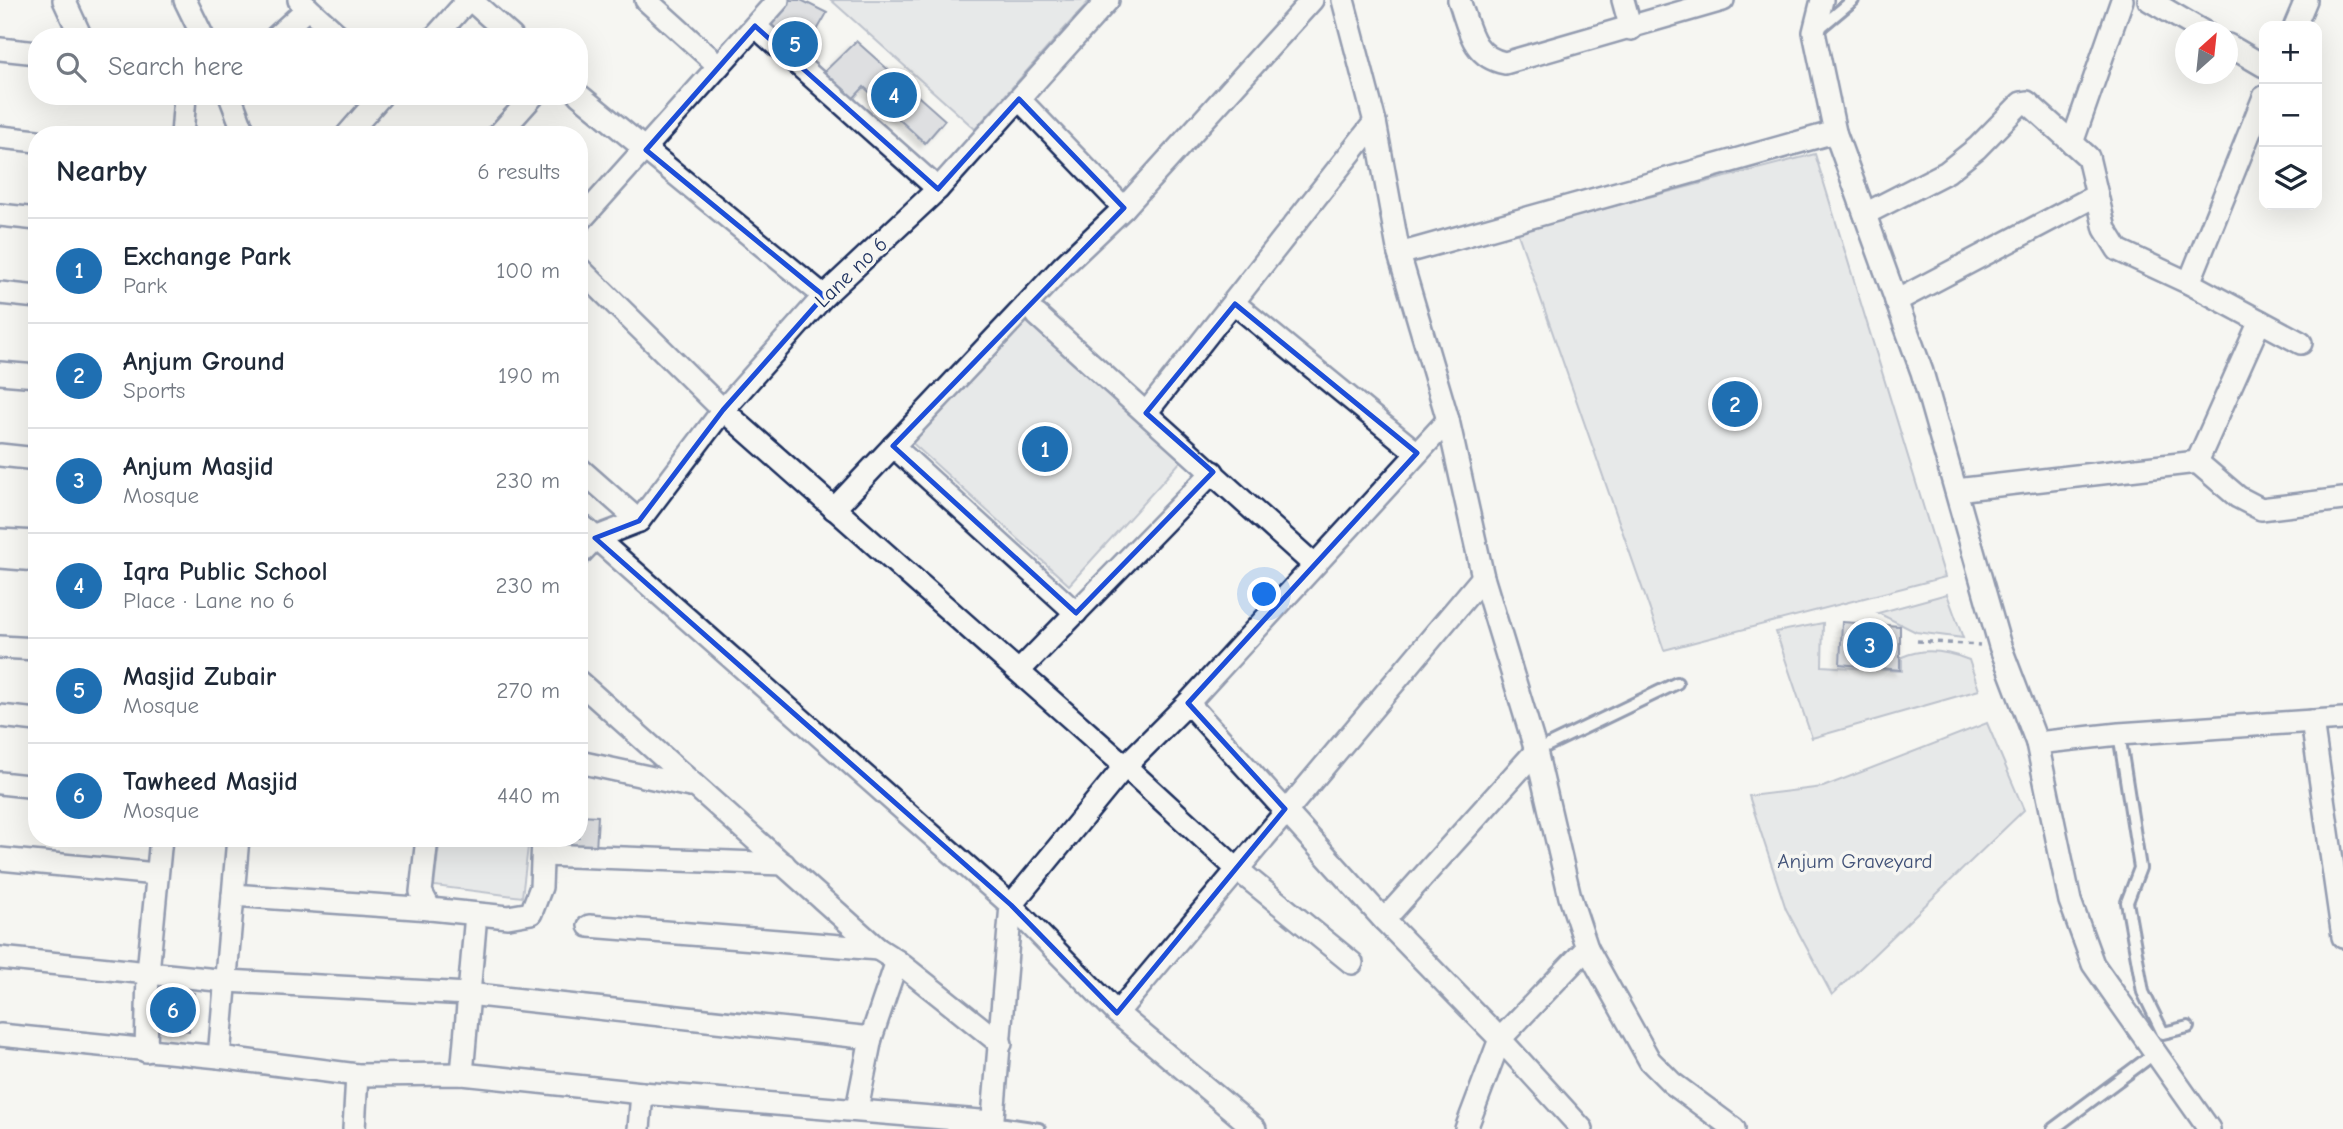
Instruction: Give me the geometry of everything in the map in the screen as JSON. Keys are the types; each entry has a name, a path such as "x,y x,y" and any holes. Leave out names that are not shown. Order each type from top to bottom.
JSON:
{"street":[{"path":"64,0 77,28"},
{"path":"185,0 199,28"},
{"path":"444,28 470,0 502,28"},
{"path":"646,0 719,66"},
{"path":"588,212 778,0"},
{"name":"Lane no 6","path":"639,521 723,410 824,296 938,190 1108,0"},
{"path":"834,509 1063,266 1124,208 1312,0"},
{"path":"1343,0 1375,122 1399,254 1448,420 1483,577 1536,751 1570,897 1587,948 1650,1060 1672,1083 1734,1129"},
{"path":"1459,0 1479,52 1487,59 1505,63 1631,29 1721,0"},
{"path":"1623,0 1631,29"},
{"path":"1822,0 1814,32 1835,132 1922,372 2000,646 2036,743 2070,901 2093,964 2208,1129"},
{"path":"2071,143 2122,0"},
{"path":"2149,0 2185,21"},
{"path":"2297,21 2306,0"},
{"path":"284,28 304,4 330,28"},
{"path":"755,26 938,190"},
{"path":"0,49 28,52"},
{"path":"2238,51 2259,63"},
{"path":"1019,99 1124,208"},
{"path":"1864,214 1947,172 1977,148 2024,101 2088,157 2105,229 2118,250 2189,283 2301,343"},
{"path":"588,102 824,296"},
{"path":"183,126 184,105"},
{"path":"233,105 242,126"},
{"path":"355,126 373,105"},
{"path":"506,126 525,105"},
{"path":"2189,283 2259,109"},
{"path":"1146,414 1375,122"},
{"path":"1399,254 1835,132"},
{"path":"0,137 28,140"},
{"path":"1896,301 2096,195"},
{"path":"0,215 28,218"},
{"path":"588,277 723,410 1125,765 1238,870 1352,963"},
{"path":"0,293 28,296"},
{"path":"1234,304 1417,453"},
{"path":"1037,315 1313,564"},
{"path":"2197,462 2260,321"},
{"path":"0,373 28,375"},
{"path":"0,1035 219,1057 357,1075 461,1074 992,1125 1011,905 1125,765 1188,703 1448,420"},
{"path":"893,446 1076,613"},
{"path":"0,455 28,458"},
{"path":"1956,490 2197,462 2238,497 2261,509 2343,499"},
{"path":"1019,671 1213,472"},
{"path":"588,476 639,521 595,538 588,545"},
{"path":"588,531 1011,905 1117,1013 1255,1129"},
{"path":"0,540 28,542"},
{"path":"0,557 28,560"},
{"path":"1117,1013 1483,577"},
{"path":"0,647 28,649"},
{"path":"588,690 692,786 878,949 897,961 1001,1045"},
{"path":"1188,703 1384,920 1500,1039 1582,1129"},
{"path":"0,716 28,719"},
{"path":"2036,743 2119,734 2343,719"},
{"path":"2312,721 2343,937"},
{"path":"1384,920 1536,751"},
{"path":"588,764 692,786"},
{"path":"0,783 28,785"},
{"path":"146,1051 148,972 160,847"},
{"path":"219,1057 237,847"},
{"path":"426,847 421,892 430,909"},
{"path":"233,895 430,909 508,918 531,913 541,887 543,847 784,864"},
{"path":"0,859 156,874"},
{"path":"461,1074 476,914"},
{"path":"589,926 878,949"},
{"path":"1466,1129 1500,1039 1587,948"},
{"path":"0,958 227,981 468,994 871,1038"},
{"path":"857,1110 871,1038 897,961"},
{"path":"354,1129 357,1075"},
{"path":"639,1129 642,1093"}],"lane":[{"path":"1814,32 1853,0"},
{"path":"1536,751 1677,683"},
{"path":"2119,734 2140,868 2127,902 2143,992 2163,1033 2188,1027"},
{"path":"2053,1129 2155,1053"},
{"path":"992,1125 1039,1129"}],"path":[{"path":"1917,641 2000,646"}],"highlighted area":[{"path":"755,26 938,189 1019,99 1124,208 893,446 1076,613 1213,472 1146,413 1235,304 1417,453 1188,703 1285,809 1117,1013 1011,905 595,538 639,521 723,410 824,296 646,150"}],"green space":[{"path":"831,0 1090,0 975,129"},
{"path":"1815,154 1945,577 1664,650 1517,231"},
{"path":"1021,314 1182,460 1069,585 908,439"},
{"path":"1947,594 1963,638 1916,632 1878,613"},
{"path":"1823,623 1822,666 1902,671 1902,657 1927,651 1944,652 1969,660 1979,690 1812,738 1776,632"},
{"name":"Anjum Graveyard","path":"1987,723 2024,810 1832,995 1786,909 1749,796 1823,787"},
{"path":"439,847 528,847 522,897 434,886"}],"building":[{"path":"786,0 801,0 827,13 800,60 763,27"},
{"path":"856,41 945,120 925,143 864,87 849,103 820,76"},
{"path":"1842,622 1900,626 1900,670 1840,664"},
{"path":"588,815 598,816 596,850 551,848 588,847"},
{"path":"155,985 194,993 189,1031 154,1027"}],"place":[{"name":"Masjid Zubair","path":"795,44"},
{"name":"Iqra Public School","path":"894,95"},
{"name":"Anjum Ground","path":"1735,404"},
{"name":"Exchange Park","path":"1045,449"},
{"name":"Anjum Masjid","path":"1870,645"},
{"name":"Tawheed Masjid","path":"173,1010"}]}
